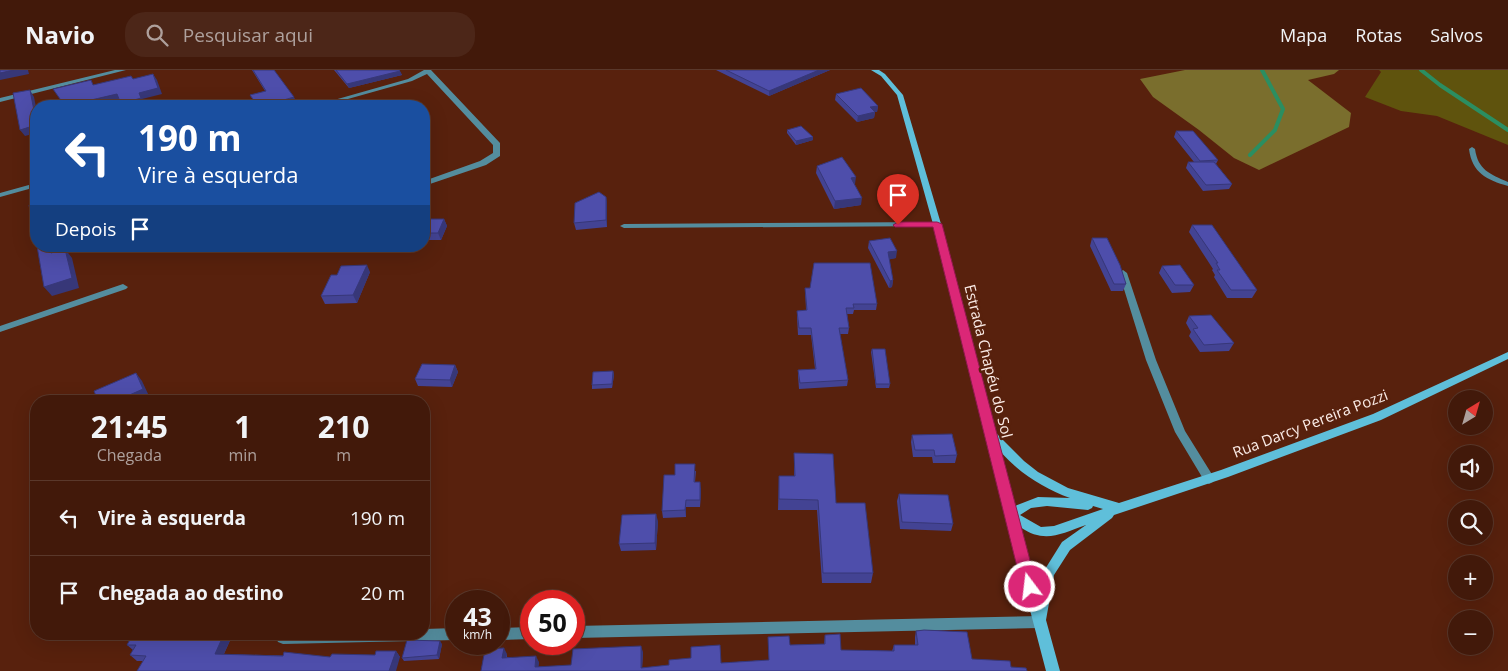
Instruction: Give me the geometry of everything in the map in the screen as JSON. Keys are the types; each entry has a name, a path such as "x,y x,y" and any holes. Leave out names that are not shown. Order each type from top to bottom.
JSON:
{"main road":[{"name":"Estrada Chapéu do Sol","path":"874,70 883,75 900,95 937,224 1053,671"},
{"name":"Rua Darcy Pereira Pozzi","path":"1118,508 1047,501 1031,502 1011,515 1041,532 1054,531 1209,479 1377,417 1508,355"},
{"path":"990,432 1008,455 1035,477 1070,495 1118,508"},
{"path":"1039,622 1048,574 1066,546 1118,508"}],"street":[{"path":"0,100 123,70"},
{"path":"338,100 410,80 427,70 497,145 497,154 483,163 430,182"},
{"path":"0,195 30,186"},
{"path":"624,226 937,224"},
{"path":"1124,273 1151,360 1180,432 1209,479"},
{"path":"0,329 123,287"},
{"path":"585,632 1039,622"},
{"path":"430,635 445,634"}],"lane":[{"path":"1472,149 1475,165 1485,174 1508,184"}],"shaded area":[{"path":"1185,70 1339,70 1334,74 1308,80 1351,113 1349,127 1259,170 1234,158 1153,97 1140,79"},
{"path":"1379,70 1508,70 1508,145 1437,116 1401,111 1365,97 1381,72"}],"building":[{"path":"0,70 14,70 0,73"},
{"path":"253,70 274,70 294,97 284,100 254,100 250,95 266,91"},
{"path":"336,70 399,70 400,71 347,84"},
{"path":"726,70 819,70 769,91"},
{"path":"153,74 158,88 139,93 141,98 134,100 119,100 117,94 91,100 61,100 53,89 91,80 93,85 131,76 133,79"},
{"path":"861,88 878,106 870,107 875,112 858,116 836,94"},
{"path":"30,90 32,100 30,100 30,127 20,130 13,93"},
{"path":"801,126 813,137 796,141 787,130"},
{"path":"1176,131 1193,131 1218,160 1200,161"},
{"path":"842,157 856,177 851,178 862,198 835,201 817,166"},
{"path":"1188,162 1214,162 1232,184 1206,185"},
{"path":"599,192 606,197 606,220 574,223 575,203"},
{"path":"430,219 444,219 438,233 430,233"},
{"path":"1192,225 1212,225 1257,290 1231,290 1217,270 1220,270 1216,263 1218,263"},
{"path":"890,238 897,251 888,252 893,280 890,281 869,241"},
{"path":"1092,238 1107,238 1120,265 1126,284 1114,284"},
{"path":"38,252 66,252 72,278 44,287"},
{"path":"814,263 870,263 877,304 853,304 854,308 846,308 849,328 839,328 848,380 800,383 798,370 816,369 811,328 799,328 797,311 807,310 805,288 810,288"},
{"path":"367,265 353,295 321,296 331,275 337,275 341,266"},
{"path":"1180,265 1194,285 1175,285 1162,266"},
{"path":"1211,315 1234,343 1204,345 1193,329 1198,328 1189,316"},
{"path":"872,349 885,349 890,384 876,384"},
{"path":"422,364 455,365 450,380 415,379"},
{"path":"613,371 612,384 592,385 593,372"},
{"path":"136,373 143,389 130,395 96,395 94,391"},
{"path":"952,434 957,455 935,456 934,450 915,450 912,435"},
{"path":"794,453 833,454 836,503 865,503 873,573 823,573 818,500 779,499 779,476 795,476"},
{"path":"675,464 695,464 694,482 700,482 700,500 686,500 685,510 662,511 664,475 675,475"},
{"path":"899,494 948,495 953,524 902,522"},
{"path":"656,514 655,543 619,544 622,515"},
{"path":"916,631 967,632 972,659 1010,661 1011,667 1026,668 1027,671 481,671 484,655 503,655 502,658 536,656 535,667 571,665 572,655 585,655 585,648 641,646 641,668 669,665 669,660 691,658 691,647 720,645 721,663 769,660 768,637 789,636 790,645 825,644 825,635 840,634 841,650 894,651 894,645 918,645"},
{"path":"130,640 221,640 215,654 283,656 284,652 330,657 332,654 375,655 376,651 396,651 389,671 137,671 146,656 130,655 136,645 127,645"},
{"path":"407,640 440,641 437,655 402,658"}],"waterway":[{"path":"1250,155 1275,130 1283,109 1262,70"},
{"path":"1421,70 1440,85 1508,130"}],"route":[{"path":"898,225 937,224 1030,587"}]}
